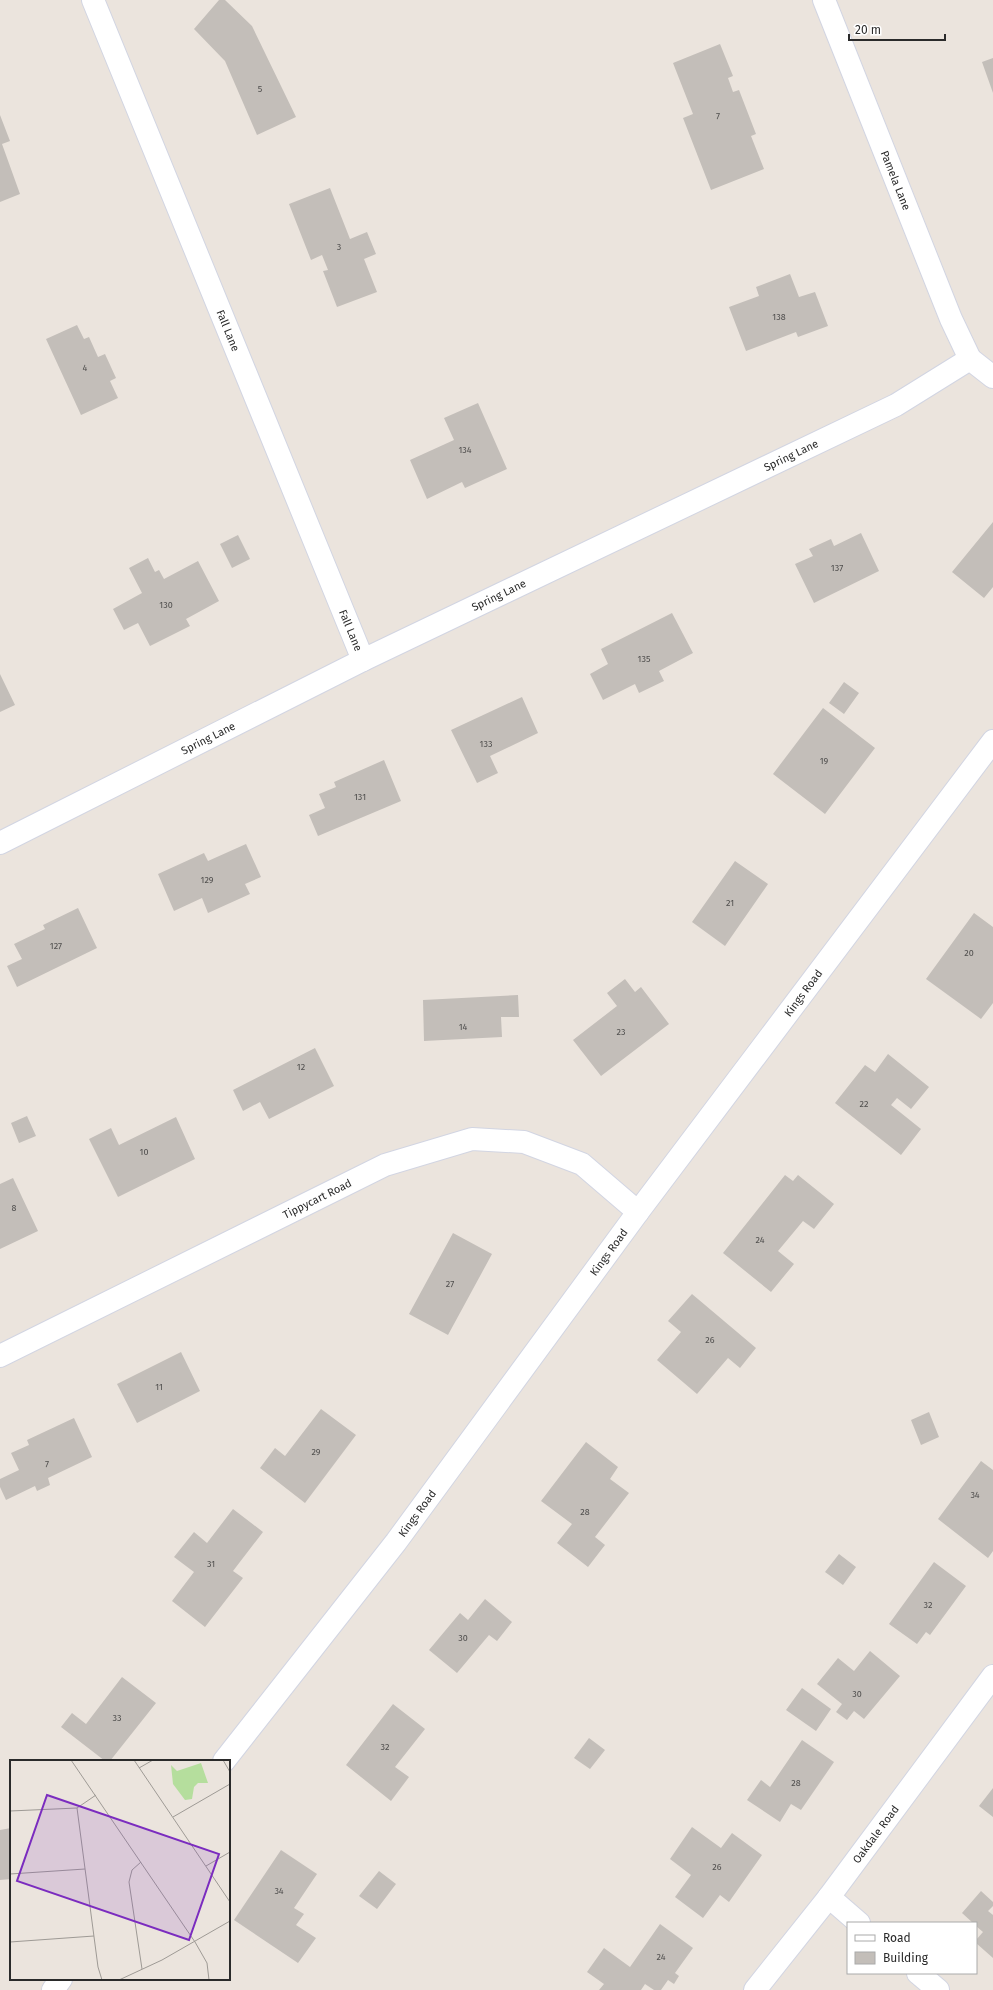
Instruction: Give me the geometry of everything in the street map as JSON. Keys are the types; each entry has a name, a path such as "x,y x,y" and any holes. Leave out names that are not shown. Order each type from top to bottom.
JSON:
{"street":[{"name":"Fall Lane","path":"93,0 363,660"},
{"name":"Pamela Lane","path":"824,0 951,319 970,359"},
{"name":"Spring Lane","path":"0,843 363,660 896,405 970,359"},
{"path":"970,359 993,377"},
{"name":"Kings Road","path":"225,1760 396,1542 638,1212 993,742"},
{"name":"Tippycart Road","path":"0,1356 385,1164 472,1139 524,1142 582,1164 638,1212"},
{"name":"Oakdale Road","path":"755,1990 829,1897 993,1676"},
{"path":"829,1897 858,1922"},
{"path":"919,1974 938,1990"},
{"path":"53,1990 60,1980"}],"building":[{"path":"219,0 225,0 252,26 296,117 257,135 225,61 194,29"},
{"path":"720,44 733,76 728,78 733,92 739,90 756,134 751,136 764,169 711,190 683,118 693,114 673,63"},
{"path":"993,58 993,93 982,62"},
{"path":"0,115 10,141 2,144 20,194 0,202"},
{"path":"330,188 350,239 367,232 376,254 364,259 377,292 337,307 323,271 328,270 322,255 311,260 289,204"},
{"path":"790,274 799,297 815,292 828,326 798,337 796,332 746,351 729,307 759,296 756,287"},
{"path":"77,325 84,339 89,337 98,357 105,354 116,378 110,381 118,398 81,415 46,339"},
{"path":"478,403 507,469 465,488 462,482 427,499 410,460 454,440 444,418"},
{"path":"993,522 993,587 984,598 952,572"},
{"path":"861,533 879,571 814,603 795,564 813,556 809,549 831,539 834,546"},
{"path":"238,535 250,559 232,568 220,544"},
{"path":"148,558 155,572 159,570 164,579 198,561 219,601 186,619 190,626 150,646 138,623 124,630 113,609 142,593 129,568"},
{"path":"672,613 693,653 659,671 664,681 639,693 635,684 603,700 590,674 608,664 601,649"},
{"path":"0,674 15,705 0,712"},
{"path":"844,682 859,693 844,714 829,703"},
{"path":"522,697 538,733 490,756 498,773 477,783 451,730"},
{"path":"823,708 875,748 825,814 773,774"},
{"path":"384,760 401,801 318,836 309,815 325,808 319,794 336,787 334,782"},
{"path":"246,844 261,877 245,884 250,894 208,913 202,898 174,911 158,874 204,853 208,861"},
{"path":"735,861 768,884 725,946 692,922"},
{"path":"78,908 97,948 17,987 7,966 22,959 14,944 45,929 43,925"},
{"path":"974,913 993,927 993,1003 981,1019 926,979"},
{"path":"625,979 635,992 641,987 669,1024 601,1076 573,1040 617,1006 607,993"},
{"path":"518,995 519,1017 501,1017 502,1037 424,1041 423,1000"},
{"path":"315,1048 334,1086 269,1119 260,1102 243,1111 233,1090"},
{"path":"888,1054 929,1087 911,1109 897,1098 891,1105 921,1129 901,1155 835,1103 865,1065 875,1072"},
{"path":"27,1116 36,1136 19,1143 11,1123"},
{"path":"176,1117 195,1159 118,1197 89,1139 111,1128 119,1145"},
{"path":"785,1175 793,1181 798,1175 834,1204 814,1229 803,1221 778,1251 794,1264 771,1292 723,1253"},
{"path":"13,1178 38,1231 0,1249 0,1184"},
{"path":"453,1233 492,1254 448,1335 409,1314"},
{"path":"692,1294 756,1348 740,1368 728,1358 697,1394 657,1360 681,1332 668,1321"},
{"path":"181,1352 200,1391 137,1423 117,1384"},
{"path":"321,1409 356,1435 305,1503 260,1468 275,1448 285,1456"},
{"path":"929,1412 939,1437 921,1445 911,1420"},
{"path":"74,1418 92,1457 48,1478 50,1485 37,1491 35,1486 6,1500 0,1487 0,1479 19,1470 11,1453 29,1445 27,1440"},
{"path":"586,1442 618,1467 610,1479 629,1493 595,1537 605,1545 588,1567 557,1543 572,1524 541,1501"},
{"path":"981,1461 993,1470 993,1551 988,1558 938,1519"},
{"path":"233,1509 263,1532 233,1571 243,1578 205,1627 172,1601 194,1572 174,1557 194,1532 207,1543"},
{"path":"839,1554 856,1567 843,1585 825,1572"},
{"path":"934,1562 966,1586 930,1635 926,1632 917,1644 889,1624"},
{"path":"485,1599 512,1622 497,1641 489,1635 457,1673 429,1650 460,1613 468,1620"},
{"path":"870,1651 900,1676 864,1719 854,1711 847,1720 836,1712 842,1704 817,1684 838,1658 854,1671"},
{"path":"122,1677 156,1703 111,1760 104,1760 61,1727 72,1713 86,1724"},
{"path":"802,1688 831,1709 816,1731 786,1710"},
{"path":"393,1704 425,1729 395,1767 409,1777 391,1801 346,1765"},
{"path":"589,1738 605,1750 590,1769 574,1758"},
{"path":"802,1740 834,1762 801,1810 791,1804 780,1822 747,1800 761,1780 770,1787"},
{"path":"993,1788 993,1817 979,1806"},
{"path":"692,1827 721,1848 732,1833 762,1855 729,1902 720,1895 703,1918 675,1897 691,1875 670,1859"},
{"path":"10,1828 10,1879 0,1880 0,1830"},
{"path":"281,1850 317,1874 294,1908 304,1914 296,1925 316,1938 298,1963 234,1920"},
{"path":"379,1871 396,1884 377,1909 359,1896"},
{"path":"981,1891 993,1902 993,1906 988,1911 993,1915 993,1958 977,1944 977,1939 983,1932 977,1927 977,1922 972,1922 962,1913"},
{"path":"660,1924 693,1948 675,1973 679,1976 674,1984 668,1980 661,1990 654,1990 645,1984 641,1990 599,1990 604,1984 587,1972 604,1948 630,1967"}]}
